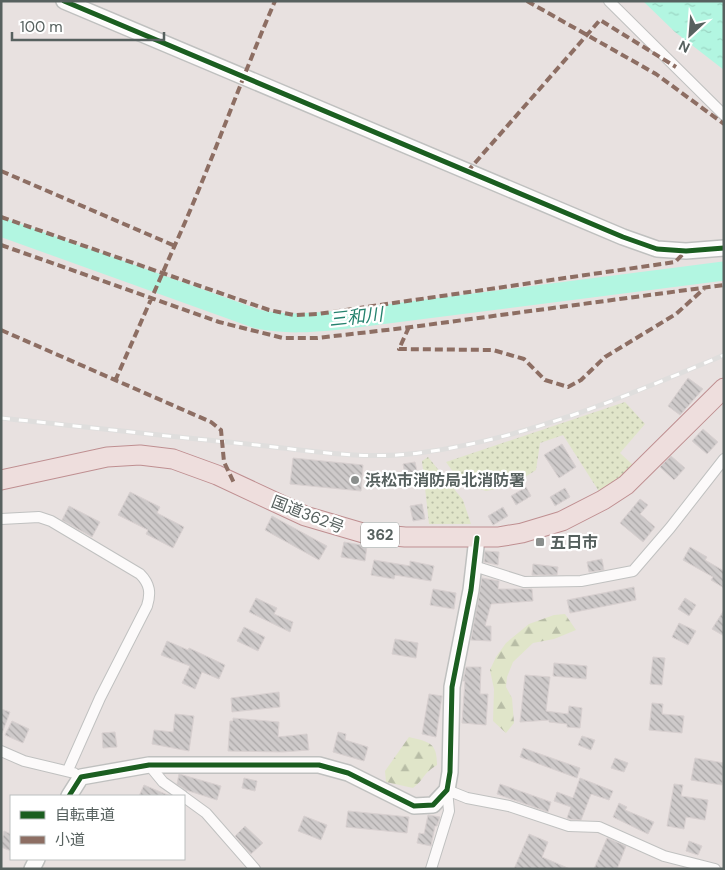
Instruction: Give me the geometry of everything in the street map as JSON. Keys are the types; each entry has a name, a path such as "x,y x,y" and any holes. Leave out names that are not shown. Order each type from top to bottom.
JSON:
{"highway":[{"name":"国道362号","path":"1,480 107,457 140,455 173,459 217,475 305,516 363,533 477,538 522,533 562,521 603,500 626,484 724,388"}],"street":[{"path":"64,1 623,237 657,249 686,251 724,248"},
{"path":"609,1 724,114"},
{"path":"474,566 524,582 582,581 633,570 670,528 724,459"},
{"path":"1,519 39,517 51,521 140,574 146,580 149,588 150,596 147,606 100,698 69,795"},
{"path":"431,869 449,810 447,790 450,772 452,687 474,566 477,538"},
{"path":"1,751 24,761 75,774 149,765 319,765 348,773 414,806 433,804 447,790"},
{"path":"149,765 163,782 182,795"},
{"path":"447,790 467,798 509,806 570,826 599,827 664,856 713,869 724,866"},
{"path":"185,797 206,813 255,869"}],"green space":[{"path":"625,402 645,424 620,453 634,466 600,493 563,435 540,443 536,470 511,486 486,491 461,483 446,462"},
{"path":"428,457 463,500 471,524 429,524 422,461"},
{"path":"565,614 576,630 554,639 533,643 513,662 507,677 506,687 512,698 514,723 506,733 493,721 494,689 490,670 496,657 506,643 529,624 554,615"},
{"path":"409,737 422,740 431,745 436,752 437,758 437,765 413,788 386,782 385,771"}],"water":[{"path":"643,1 724,1 724,70 675,32"}],"building":[{"path":"688,378 703,389 680,415 668,406"},
{"path":"703,429 718,442 707,454 692,441"},
{"path":"562,444 576,467 559,478 544,455"},
{"path":"671,456 685,468 674,480 660,467"},
{"path":"293,458 363,465 361,491 290,484"},
{"path":"415,462 418,476 406,479 403,464"},
{"path":"526,487 531,496 516,505 511,496"},
{"path":"565,488 570,497 555,506 550,497"},
{"path":"130,492 160,507 157,513 184,527 173,548 146,534 148,530 118,515"},
{"path":"640,499 648,505 640,514 655,527 643,542 620,523"},
{"path":"422,504 425,519 413,521 410,506"},
{"path":"69,506 100,522 92,537 62,520"},
{"path":"503,507 508,516 493,525 488,516"},
{"path":"272,516 327,546 319,560 265,530"},
{"path":"344,542 367,546 365,561 341,557"},
{"path":"690,547 707,557 705,560 724,571 724,588 711,580 713,577 683,560"},
{"path":"485,551 499,552 498,565 484,562"},
{"path":"602,559 604,570 589,572 587,562"},
{"path":"374,560 410,566 410,561 434,566 431,581 395,575 394,579 371,575"},
{"path":"533,564 558,567 557,575 532,575"},
{"path":"482,578 499,581 498,589 532,589 533,601 491,604 485,626 491,626 491,641 471,640"},
{"path":"634,587 636,600 570,613 567,600"},
{"path":"433,589 456,593 454,609 430,605"},
{"path":"256,598 277,608 274,614 293,622 290,632 249,612"},
{"path":"685,598 696,605 689,616 678,609"},
{"path":"724,610 724,636 712,629"},
{"path":"679,623 696,631 688,645 672,637"},
{"path":"244,627 265,637 258,651 237,641"},
{"path":"395,639 418,643 416,658 392,654"},
{"path":"167,641 188,650 189,648 225,665 219,679 202,672 195,689 182,683 190,666 161,655"},
{"path":"653,657 665,658 662,685 650,684"},
{"path":"554,663 587,666 586,679 553,676"},
{"path":"466,667 481,667 480,694 488,694 486,725 462,723 465,681 463,681"},
{"path":"525,675 550,677 546,711 568,714 569,706 582,708 580,728 567,727 567,724 549,722 549,720 520,722"},
{"path":"279,692 280,707 232,712 231,698"},
{"path":"429,694 442,696 436,737 422,734"},
{"path":"652,703 663,704 662,714 684,716 682,733 649,730"},
{"path":"1,709 10,712 2,733 1,733"},
{"path":"175,714 194,716 189,751 152,744 154,730 173,732"},
{"path":"233,718 279,722 278,737 307,734 309,750 282,752 228,751 230,721 233,721"},
{"path":"12,721 29,729 23,743 5,735"},
{"path":"115,732 117,747 103,748 102,733"},
{"path":"338,732 346,734 345,740 368,747 364,761 333,752"},
{"path":"582,736 595,740 591,750 578,745"},
{"path":"523,748 580,768 577,778 520,757"},
{"path":"615,758 628,763 624,772 611,768"},
{"path":"695,758 724,763 722,785 691,780"},
{"path":"179,774 221,786 217,800 186,790 177,784"},
{"path":"244,778 257,781 255,791 242,788"},
{"path":"580,778 613,791 609,800 591,794 581,820 570,819 567,818 571,807 554,801 557,792 573,798"},
{"path":"500,784 551,802 548,812 497,794"},
{"path":"674,784 683,785 681,796 708,800 705,820 686,817 684,829 667,826"},
{"path":"144,785 168,795 139,795"},
{"path":"619,803 627,807 625,810 654,822 648,834 613,817"},
{"path":"348,811 409,817 407,833 346,827"},
{"path":"428,815 440,817 437,826 435,826 431,846 417,843 419,833 424,834"},
{"path":"304,816 327,825 321,840 298,831"},
{"path":"245,826 263,843 251,854 235,836"},
{"path":"4,831 10,834 10,851 1,847"},
{"path":"529,834 548,842 542,857 570,869 514,869"},
{"path":"607,838 626,846 617,869 594,869"},
{"path":"689,841 702,846 698,855 686,851"}],"waterway":[{"name":"三和川","path":"1,227 257,319 288,323 340,320 724,271"}],"railway":[{"path":"1,418 318,452 379,456 399,455 459,446 537,427 612,401 724,355"}],"marked path":[{"path":"115,381 188,215 275,1"},
{"path":"527,1 656,74 724,124"},
{"path":"467,172 600,20 676,67"},
{"path":"1,171 175,246"},
{"path":"1,217 269,310 294,315 318,314 675,262 686,251"},
{"path":"1,245 219,322 283,338 317,338 404,328 724,285"},
{"path":"409,327 399,349 493,350 524,359 545,380 568,387 581,380 605,357 676,314 706,287"},
{"path":"1,330 211,422 221,430 224,462 234,483"}],"cycle path":[{"path":"64,1 623,237 657,249 686,251 724,248"},
{"path":"70,795 81,777 149,765 319,765 348,773 414,806 433,805 447,790 450,772 452,687 471,590 477,538"}],"place":[{"name":"浜松市消防局北消防署","path":"355,480"},
{"name":"五日市","path":"540,542"}]}
